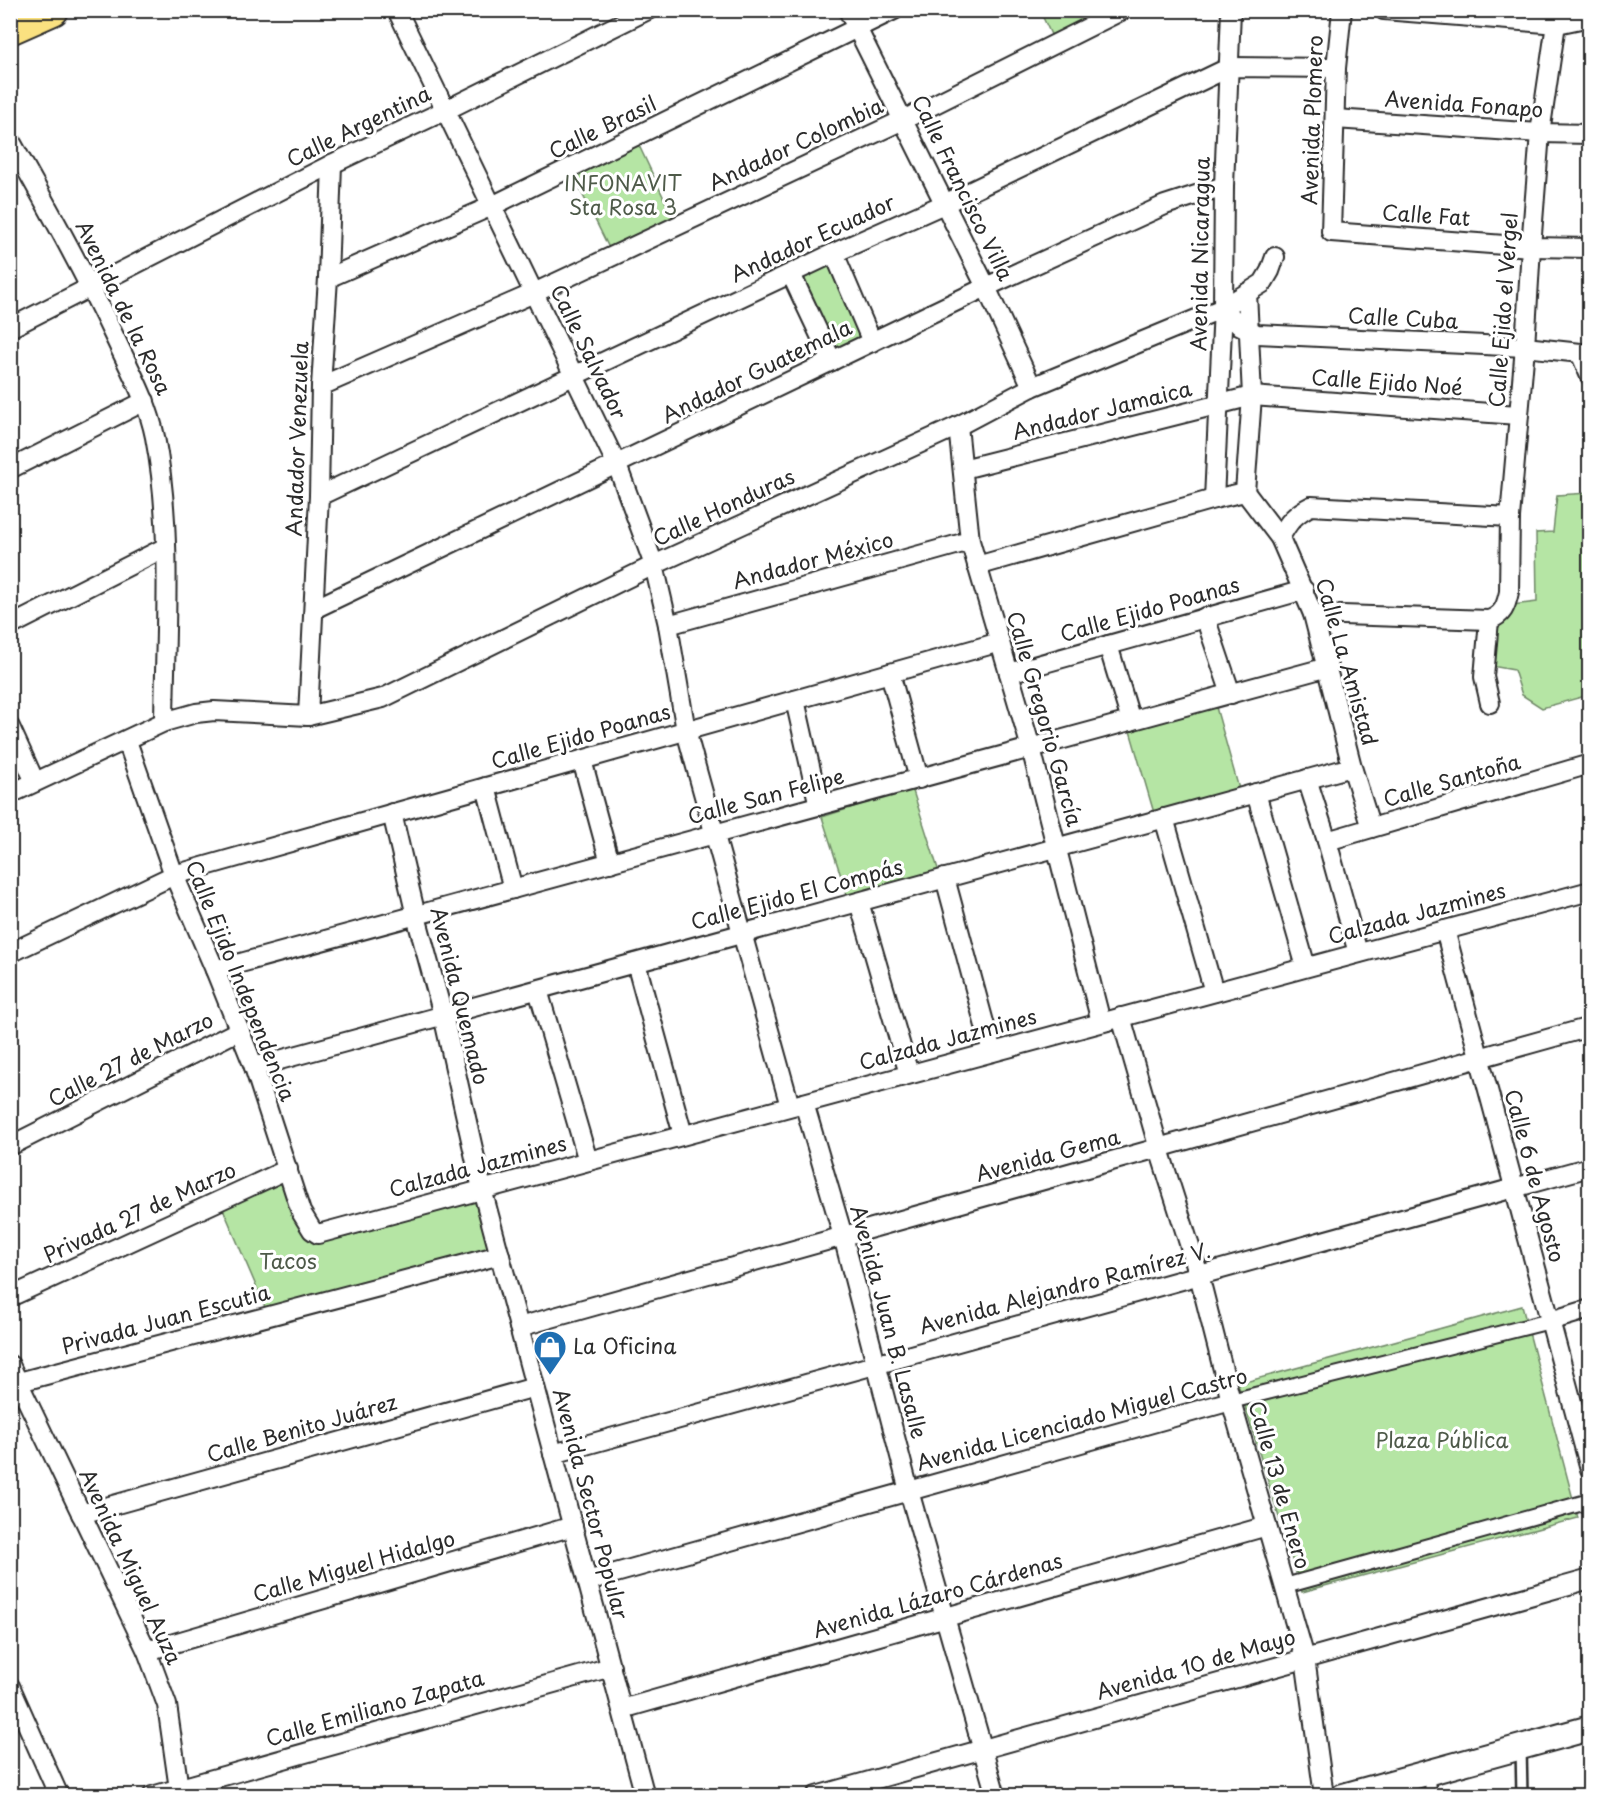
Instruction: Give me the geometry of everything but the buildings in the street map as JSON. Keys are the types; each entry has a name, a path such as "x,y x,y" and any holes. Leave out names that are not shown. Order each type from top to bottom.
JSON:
{"main road":[{"path":"10,29 53,10"}],"street":[{"name":"Calle Salvador","path":"397,10 617,465 654,565 668,625 686,731 742,933"},
{"name":"Calle Argentina","path":"10,328 332,164 648,10"},
{"name":"Calle Francisco Villa","path":"848,10 986,287 1032,387"},
{"name":"Calle Brasil","path":"328,278 492,206 894,10"},
{"name":"Andador Colombia","path":"321,386 534,293 903,120 1122,10"},
{"name":"Avenida Nicaragua","path":"1214,499 1220,404 1224,186 1231,10"},
{"name":"Avenida Plomero","path":"1331,232 1336,68 1342,10"},
{"path":"1384,10 1590,17"},
{"name":"Calle Ejido el Vergel","path":"1490,703 1484,677 1495,616 1509,592 1510,517 1540,133 1558,17"},
{"name":"Andador Ecuador","path":"319,496 791,273 944,204 1230,67 1336,68"},
{"name":"Avenida Fonapo","path":"1335,119 1540,133 1590,134"},
{"name":"Avenida de la Rosa","path":"10,140 91,286 145,402 155,435 162,481 166,547 164,722"},
{"name":"Andador Venezuela","path":"308,716 332,164"},
{"name":"Andador Guatemala","path":"314,609 986,287 1165,205 1224,186"},
{"name":"Calle Fat","path":"1331,232 1590,248"},
{"path":"834,253 872,342"},
{"name":"Calle Honduras","path":"10,794 164,722 196,713 214,711 308,716 383,698 654,565 958,426 1032,387 1223,308 1263,283 1275,257"},
{"path":"791,273 832,361"},
{"path":"977,566 1245,492 1252,396 1247,293"},
{"name":"Calle Cuba","path":"1223,308 1239,326 1257,334 1525,347 1585,354"},
{"path":"1585,354 1590,376"},
{"name":"Andador Jamaica","path":"963,469 1252,396"},
{"name":"Calle Ejido Noé","path":"1252,396 1518,415"},
{"path":"10,469 145,402"},
{"name":"Calle Gregorio García","path":"958,426 970,542 1031,748 1101,1022"},
{"name":"Calle La Amistad","path":"1245,492 1280,538 1304,590 1328,667 1371,828"},
{"path":"1280,538 1287,523 1298,513 1311,506 1510,517"},
{"name":"Andador México","path":"668,625 970,542"},
{"path":"10,626 166,547"},
{"name":"Calle Ejido Poanas","path":"1009,673 1304,590"},
{"path":"1313,614 1495,616"},
{"path":"1205,617 1231,694"},
{"name":"Calle Ejido Poanas","path":"10,953 174,875 1000,642"},
{"path":"1108,645 1131,721"},
{"name":"Calle San Felipe","path":"215,970 1328,667"},
{"path":"890,673 919,779"},
{"path":"795,700 819,806"},
{"path":"10,727 35,782"},
{"name":"Calle Ejido Independencia","path":"127,741 174,875 254,1067 301,1212 312,1230 318,1234"},
{"path":"582,760 610,863"},
{"name":"Calle Santoña","path":"1327,841 1590,764"},
{"name":"Calle Ejido El Compás","path":"254,1067 1353,767"},
{"path":"1307,779 1358,953"},
{"path":"486,787 513,889"},
{"path":"1256,793 1306,967"},
{"name":"Avenida Quemado","path":"392,813 416,916 443,1016 482,1189"},
{"path":"1164,818 1214,992"},
{"path":"945,878 992,1052"},
{"name":"Calzada Jazmines","path":"318,1234 1590,891"},
{"path":"859,902 909,1074"},
{"name":"Calle 6 de Agosto","path":"1445,930 1550,1321 1586,1441 1590,1469"},
{"name":"Avenida Juan B. Lasalle","path":"742,933 797,1104 843,1236 878,1364 909,1491 996,1796"},
{"path":"636,963 683,1135"},
{"path":"538,990 588,1161"},
{"name":"Calle 13 de Enero","path":"1121,1017 1159,1149 1199,1275 1231,1401 1305,1658 1324,1796"},
{"name":"Avenida Gema","path":"519,1327 1590,1027"},
{"name":"Calle 27 de Marzo","path":"10,1146 240,1030"},
{"name":"Avenida Alejandro Ramírez V.","path":"553,1454 1590,1167"},
{"name":"Privada 27 de Marzo","path":"10,1297 288,1169"},
{"name":"Avenida Sector Popular","path":"482,1189 645,1796"},
{"name":"Privada Juan Escutia","path":"19,1382 500,1255"},
{"name":"Avenida Licenciado Miguel Castro","path":"587,1581 1231,1401 1590,1309"},
{"name":"Avenida Miguel Auza","path":"10,1365 147,1651 167,1705 179,1792"},
{"name":"Calle Benito Juárez","path":"81,1514 535,1387"},
{"path":"1285,1586 1590,1501"},
{"name":"Calle Miguel Hidalgo","path":"147,1651 573,1526"},
{"name":"Avenida Lázaro Cárdenas","path":"622,1709 1267,1526"},
{"name":"Avenida 10 de Mayo","path":"816,1796 1590,1579"},
{"name":"Calle Emiliano Zapata","path":"152,1796 179,1792 610,1667"},
{"path":"10,1686 60,1796"},
{"path":"1343,1796 1590,1728"}],"lane":[{"path":"1521,1747 1522,1796"},
{"path":"1430,1772 1430,1796"}],"green space":[{"path":"1040,11 1123,11 1055,43"},
{"name":"INFONAVIT Sta Rosa 3","path":"635,137 677,226 613,256 570,169"},
{"path":"834,253 872,342 832,361 791,274"},
{"path":"1589,493 1589,695 1542,708 1522,695 1514,670 1491,666 1497,624 1512,605 1537,602 1536,533 1553,532 1557,495"},
{"path":"1214,700 1239,789 1154,813 1128,724"},
{"path":"912,788 939,872 849,901 822,817"},
{"name":"Tacos","path":"287,1173 297,1212 330,1238 346,1237 479,1197 492,1251 265,1307 221,1204"},
{"name":"Plaza Pública","path":"1522,1306 1578,1518 1302,1592 1238,1384"}],"place":[{"name":"La Oficina","path":"550,1376"}]}
